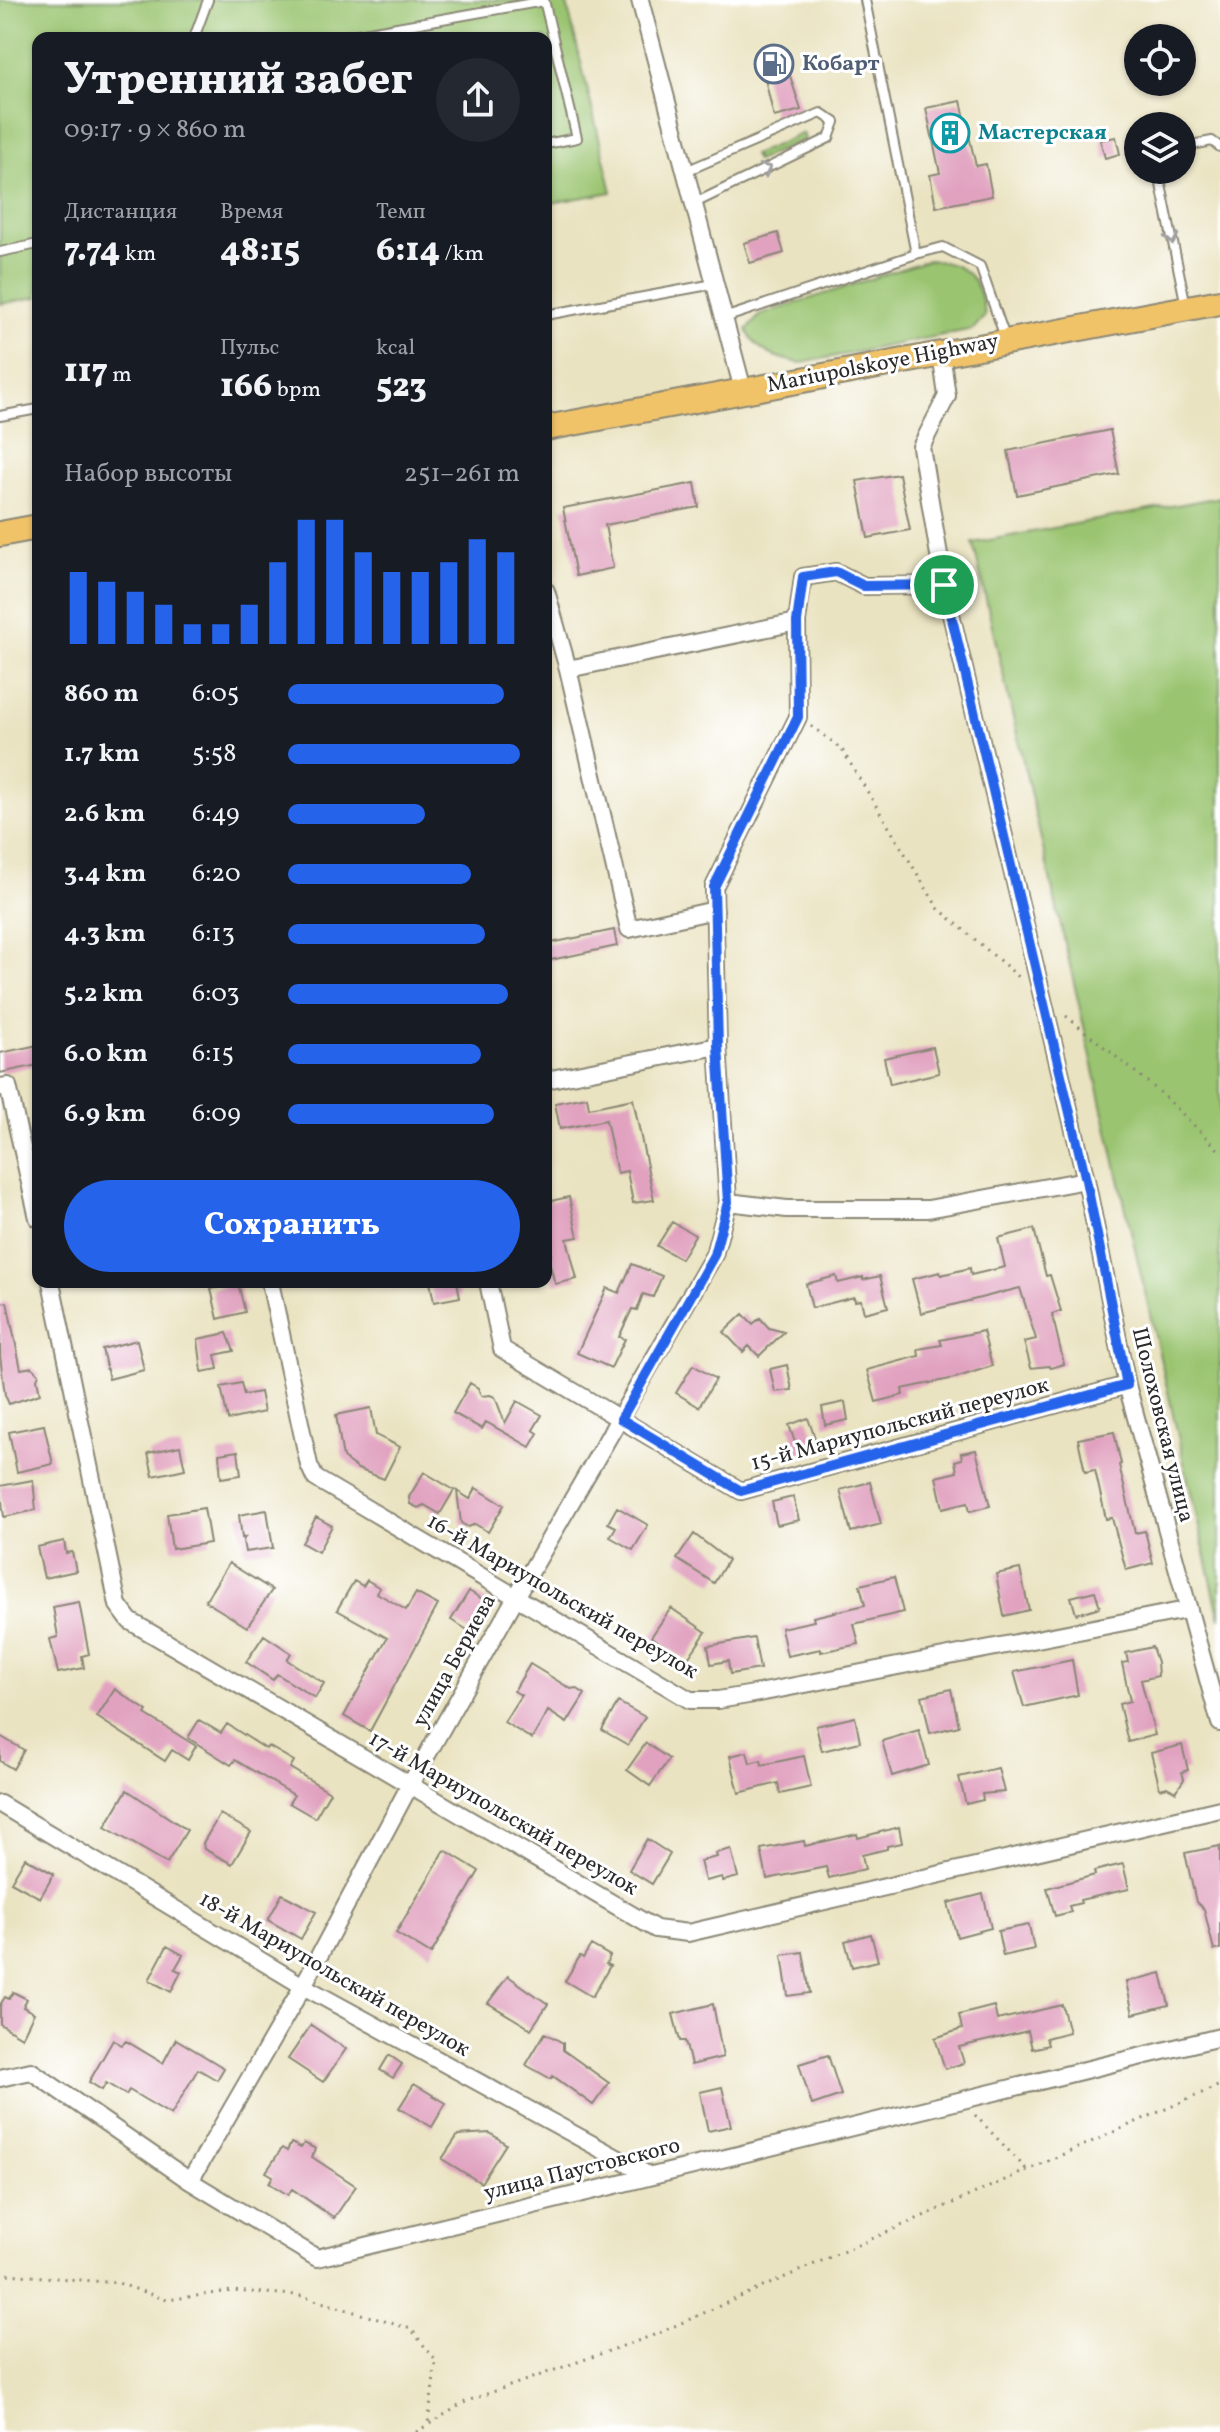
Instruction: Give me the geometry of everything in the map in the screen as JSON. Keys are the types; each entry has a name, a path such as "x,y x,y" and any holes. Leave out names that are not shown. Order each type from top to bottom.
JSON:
{"main road":[{"name":"Mariupolskoye Highway","path":"552,427 1220,302"},
{"path":"0,534 32,528"}],"street":[{"path":"640,0 743,390"},
{"name":"Шолоховская улица","path":"941,353 947,396 921,447 944,585 1086,1180 1127,1385 1186,1610 1220,1723"},
{"path":"798,717 797,622 803,577 836,572 864,586 944,585"},
{"path":"552,612 629,929 715,910"},
{"path":"568,669 797,622"},
{"name":"улица Бериева","path":"190,2181 303,1986 410,1785 516,1597 714,1255 728,1202 718,1046 714,887 798,717"},
{"path":"552,1079 718,1046"},
{"path":"0,1087 8,1086 32,1179"},
{"path":"728,1202 787,1209 928,1209 1086,1180"},
{"name":"17-й Мариупольский переулок","path":"52,1288 118,1605 130,1621 656,1929 688,1933 1220,1809"},
{"name":"16-й Мариупольский переулок","path":"271,1288 309,1465 315,1478 690,1700 718,1700 754,1694 1186,1610"},
{"name":"15-й Мариупольский переулок","path":"489,1288 502,1349 741,1491 1127,1385"},
{"name":"18-й Мариупольский переулок","path":"0,1804 303,1986 650,2176"},
{"name":"улица Паустовского","path":"0,2078 31,2071 190,2181 317,2258 1220,2037"}],"lane":[{"path":"196,32 208,0"},
{"path":"368,32 544,0 552,32"},
{"path":"865,0 916,254"},
{"path":"552,33 577,138 552,143"},
{"path":"686,171 821,113 835,122 829,138 695,203"},
{"path":"1196,144 1212,141 1220,147"},
{"path":"1161,184 1186,308"},
{"path":"0,252 32,245"},
{"path":"724,318 943,247 980,266 1006,341"},
{"path":"552,314 714,284"},
{"path":"0,416 32,410"}],"path":[{"path":"798,717 841,748 938,908 1161,1093 1220,1151"},
{"path":"416,2432 467,2401 654,2335 1220,2085"},
{"path":"962,2100 1027,2170"},
{"path":"0,2276 7,2274 118,2283 167,2300 231,2291 298,2295 411,2329 436,2361 428,2424"}],"green space":[{"path":"0,0 566,0 612,192 552,203 552,32 32,32 32,298 0,304"},
{"path":"803,133 805,139 756,161 753,155"},
{"path":"928,260 962,269 975,282 985,316 973,329 801,363 777,357 762,349 747,330 760,315"},
{"path":"1220,497 1220,1619 973,543"}],"building":[{"path":"782,51 801,110 774,117 760,58"},
{"path":"961,101 976,166 986,164 992,196 936,207 930,175 940,173 926,108"},
{"path":"1116,137 1120,154 1105,158 1100,140"},
{"path":"778,233 784,253 750,263 744,243"},
{"path":"1110,430 1119,474 1017,495 1008,451"},
{"path":"899,474 910,530 868,538 857,481"},
{"path":"695,483 699,507 605,525 613,568 576,576 563,508"},
{"path":"614,930 617,946 552,960 552,943"},
{"path":"32,1046 32,1066 0,1073 0,1053"},
{"path":"933,1047 939,1073 890,1084 884,1058"},
{"path":"587,1097 589,1108 633,1099 654,1200 633,1203 627,1171 617,1173 606,1120 560,1129 555,1103"},
{"path":"569,1197 578,1237 567,1239 577,1279 555,1284 552,1272 552,1201"},
{"path":"672,1222 695,1235 681,1259 657,1246"},
{"path":"1034,1229 1046,1276 1050,1275 1061,1311 1052,1314 1064,1364 1051,1368 1031,1368 1024,1342 1036,1339 1020,1288 921,1313 912,1279 970,1268 971,1275 1005,1267 998,1238"},
{"path":"632,1264 662,1276 653,1297 643,1294 637,1310 632,1309 619,1337 625,1339 611,1368 577,1353 607,1288 619,1293"},
{"path":"836,1276 838,1283 880,1276 888,1307 864,1313 861,1300 855,1301 854,1297 812,1308 806,1284"},
{"path":"239,1288 245,1312 218,1319 211,1289"},
{"path":"431,1288 458,1288 460,1297 434,1302"},
{"path":"7,1302 21,1369 32,1367 39,1374 40,1394 9,1404 0,1356 0,1303"},
{"path":"743,1314 753,1324 760,1318 769,1328 784,1332 759,1356 749,1346 743,1352 724,1332"},
{"path":"983,1331 992,1366 955,1378 902,1389 903,1395 876,1402 867,1370 919,1356 918,1349 942,1345 940,1340"},
{"path":"227,1333 234,1351 215,1355 218,1369 202,1372 198,1339"},
{"path":"137,1340 144,1370 109,1379 102,1349"},
{"path":"693,1365 716,1379 699,1407 676,1393"},
{"path":"787,1365 792,1390 775,1392 770,1369"},
{"path":"241,1383 244,1395 260,1392 264,1412 228,1420 221,1387"},
{"path":"470,1383 478,1388 481,1396 495,1397 505,1423 517,1401 542,1415 533,1430 538,1433 530,1447 486,1422 482,1429 453,1413"},
{"path":"845,1402 848,1420 825,1425 822,1407"},
{"path":"371,1408 376,1435 400,1447 384,1479 358,1469 343,1458 336,1415"},
{"path":"808,1418 818,1447 799,1454 789,1425"},
{"path":"44,1425 53,1464 17,1472 9,1432"},
{"path":"1114,1432 1135,1533 1145,1531 1153,1563 1126,1570 1112,1518 1106,1519 1095,1470 1085,1472 1078,1439"},
{"path":"180,1446 185,1469 153,1476 148,1453"},
{"path":"976,1450 990,1506 970,1511 968,1502 943,1508 936,1477 957,1472 955,1461 962,1459 961,1453"},
{"path":"238,1451 241,1475 221,1478 219,1454"},
{"path":"424,1472 454,1490 440,1514 424,1505 418,1508 410,1504 409,1497"},
{"path":"33,1480 36,1510 4,1517 0,1486"},
{"path":"870,1482 881,1524 851,1532 840,1490"},
{"path":"476,1488 504,1505 488,1532 475,1524 468,1527 461,1523 457,1491 470,1499"},
{"path":"793,1497 799,1520 777,1525 772,1502"},
{"path":"617,1507 648,1525 633,1550 610,1537 616,1527 608,1523"},
{"path":"204,1508 210,1543 172,1549 167,1514"},
{"path":"267,1510 273,1548 245,1552 245,1537 242,1538 239,1515"},
{"path":"316,1517 332,1526 318,1552 302,1543"},
{"path":"694,1534 728,1560 714,1583 677,1559"},
{"path":"64,1541 66,1553 72,1552 76,1571 44,1578 37,1547"},
{"path":"229,1563 272,1590 247,1627 205,1601"},
{"path":"1020,1569 1029,1610 1004,1616 996,1574"},
{"path":"894,1577 903,1612 854,1624 859,1644 787,1656 781,1628 865,1605 860,1585"},
{"path":"367,1580 380,1588 377,1593 406,1610 416,1593 438,1605 370,1731 344,1716 387,1638 337,1610 354,1581 363,1586"},
{"path":"469,1591 489,1603 471,1632 451,1620"},
{"path":"1095,1591 1100,1607 1076,1614 1071,1597"},
{"path":"79,1602 89,1654 82,1656 84,1668 58,1673 50,1639 58,1637 53,1607"},
{"path":"671,1608 706,1632 687,1660 651,1637"},
{"path":"264,1635 291,1653 287,1660 324,1683 315,1698 277,1674 273,1680 246,1662"},
{"path":"754,1638 760,1669 730,1674 728,1661 711,1664 708,1646"},
{"path":"1152,1647 1158,1676 1141,1680 1155,1735 1128,1742 1119,1704 1130,1701 1122,1663 1128,1662 1126,1653"},
{"path":"1072,1660 1078,1695 1024,1707 1014,1672"},
{"path":"530,1664 585,1694 567,1723 548,1711 532,1739 504,1722 521,1695 514,1691"},
{"path":"115,1689 147,1711 145,1714 196,1746 188,1760 172,1750 165,1761 97,1717"},
{"path":"951,1689 959,1726 930,1733 922,1696"},
{"path":"618,1702 645,1717 628,1745 602,1730"},
{"path":"855,1717 860,1742 822,1751 816,1726"},
{"path":"199,1720 221,1733 227,1724 266,1749 268,1746 294,1761 290,1768 330,1792 315,1818 289,1803 294,1795 235,1760 231,1765 188,1738"},
{"path":"919,1730 929,1765 892,1776 882,1741"},
{"path":"0,1736 24,1750 13,1769 0,1761"},
{"path":"646,1743 669,1759 650,1786 627,1770"},
{"path":"1182,1745 1188,1770 1182,1772 1184,1779 1176,1792 1167,1787 1160,1789 1151,1753"},
{"path":"747,1752 750,1763 761,1760 762,1765 804,1756 811,1787 780,1794 778,1783 739,1793 730,1756"},
{"path":"998,1768 1004,1792 982,1794 983,1800 966,1804 959,1777"},
{"path":"127,1790 187,1830 167,1863 105,1827"},
{"path":"220,1814 251,1832 232,1864 204,1849 203,1843"},
{"path":"899,1827 902,1843 862,1855 865,1869 829,1878 826,1867 767,1879 761,1849 804,1841 805,1846 857,1834 858,1838"},
{"path":"647,1839 670,1854 652,1884 629,1870"},
{"path":"1220,1846 1220,1949 1214,1950 1204,1909 1196,1902 1185,1853"},
{"path":"731,1849 738,1877 705,1881 700,1861 717,1857 716,1853"},
{"path":"445,1850 479,1871 431,1954 396,1933"},
{"path":"25,1858 54,1874 40,1898 11,1882"},
{"path":"1123,1864 1129,1889 1080,1900 1081,1903 1069,1906 1071,1912 1055,1916 1047,1888"},
{"path":"282,1894 316,1912 301,1939 268,1920"},
{"path":"983,1894 991,1928 957,1937 948,1903"},
{"path":"1029,1925 1034,1949 1003,1956 998,1931"},
{"path":"871,1934 878,1961 852,1967 845,1941"},
{"path":"591,1945 610,1956 606,1964 610,1966 592,1997 565,1981 580,1956 583,1958"},
{"path":"167,1946 183,1955 175,1969 181,1972 171,1992 149,1980"},
{"path":"803,1952 810,1993 788,1996 782,1955"},
{"path":"1161,1973 1169,2005 1133,2014 1126,1982"},
{"path":"508,1976 548,2004 531,2029 488,2003"},
{"path":"13,1992 27,1999 23,2007 34,2013 22,2037 0,2024 0,2005"},
{"path":"713,2004 723,2057 691,2065 673,2014"},
{"path":"1062,2005 1069,2032 1046,2038 1048,2045 1032,2049 1028,2031 959,2047 964,2063 945,2069 935,2038 962,2029 959,2015 994,2006 997,2020"},
{"path":"311,2025 346,2049 323,2082 288,2059"},
{"path":"545,2033 563,2043 563,2050 609,2083 593,2105 553,2076 551,2079 526,2065"},
{"path":"176,2039 224,2068 217,2080 198,2069 171,2115 129,2090 126,2095 106,2083 102,2090 89,2082 113,2040 122,2045 126,2041 163,2063"},
{"path":"389,2055 402,2064 393,2078 380,2070"},
{"path":"828,2055 841,2095 812,2105 799,2064"},
{"path":"414,2084 446,2103 432,2127 399,2108"},
{"path":"722,2087 731,2126 708,2131 700,2092"},
{"path":"490,2133 506,2144 481,2183 442,2159 458,2135"},
{"path":"291,2143 301,2148 304,2143 316,2149 312,2157 356,2186 334,2218 292,2189 288,2195 269,2183 273,2176 266,2172 282,2148 287,2151"}],"place":[{"name":"Кобарт","path":"774,64"},
{"name":"Мастерская","path":"950,133"}],"route":[{"path":"836,572 864,586 944,585 1086,1180 1127,1385 741,1491 621,1419 714,1255 728,1202 718,1046 714,887 798,717 797,622 803,577 836,572"}]}
